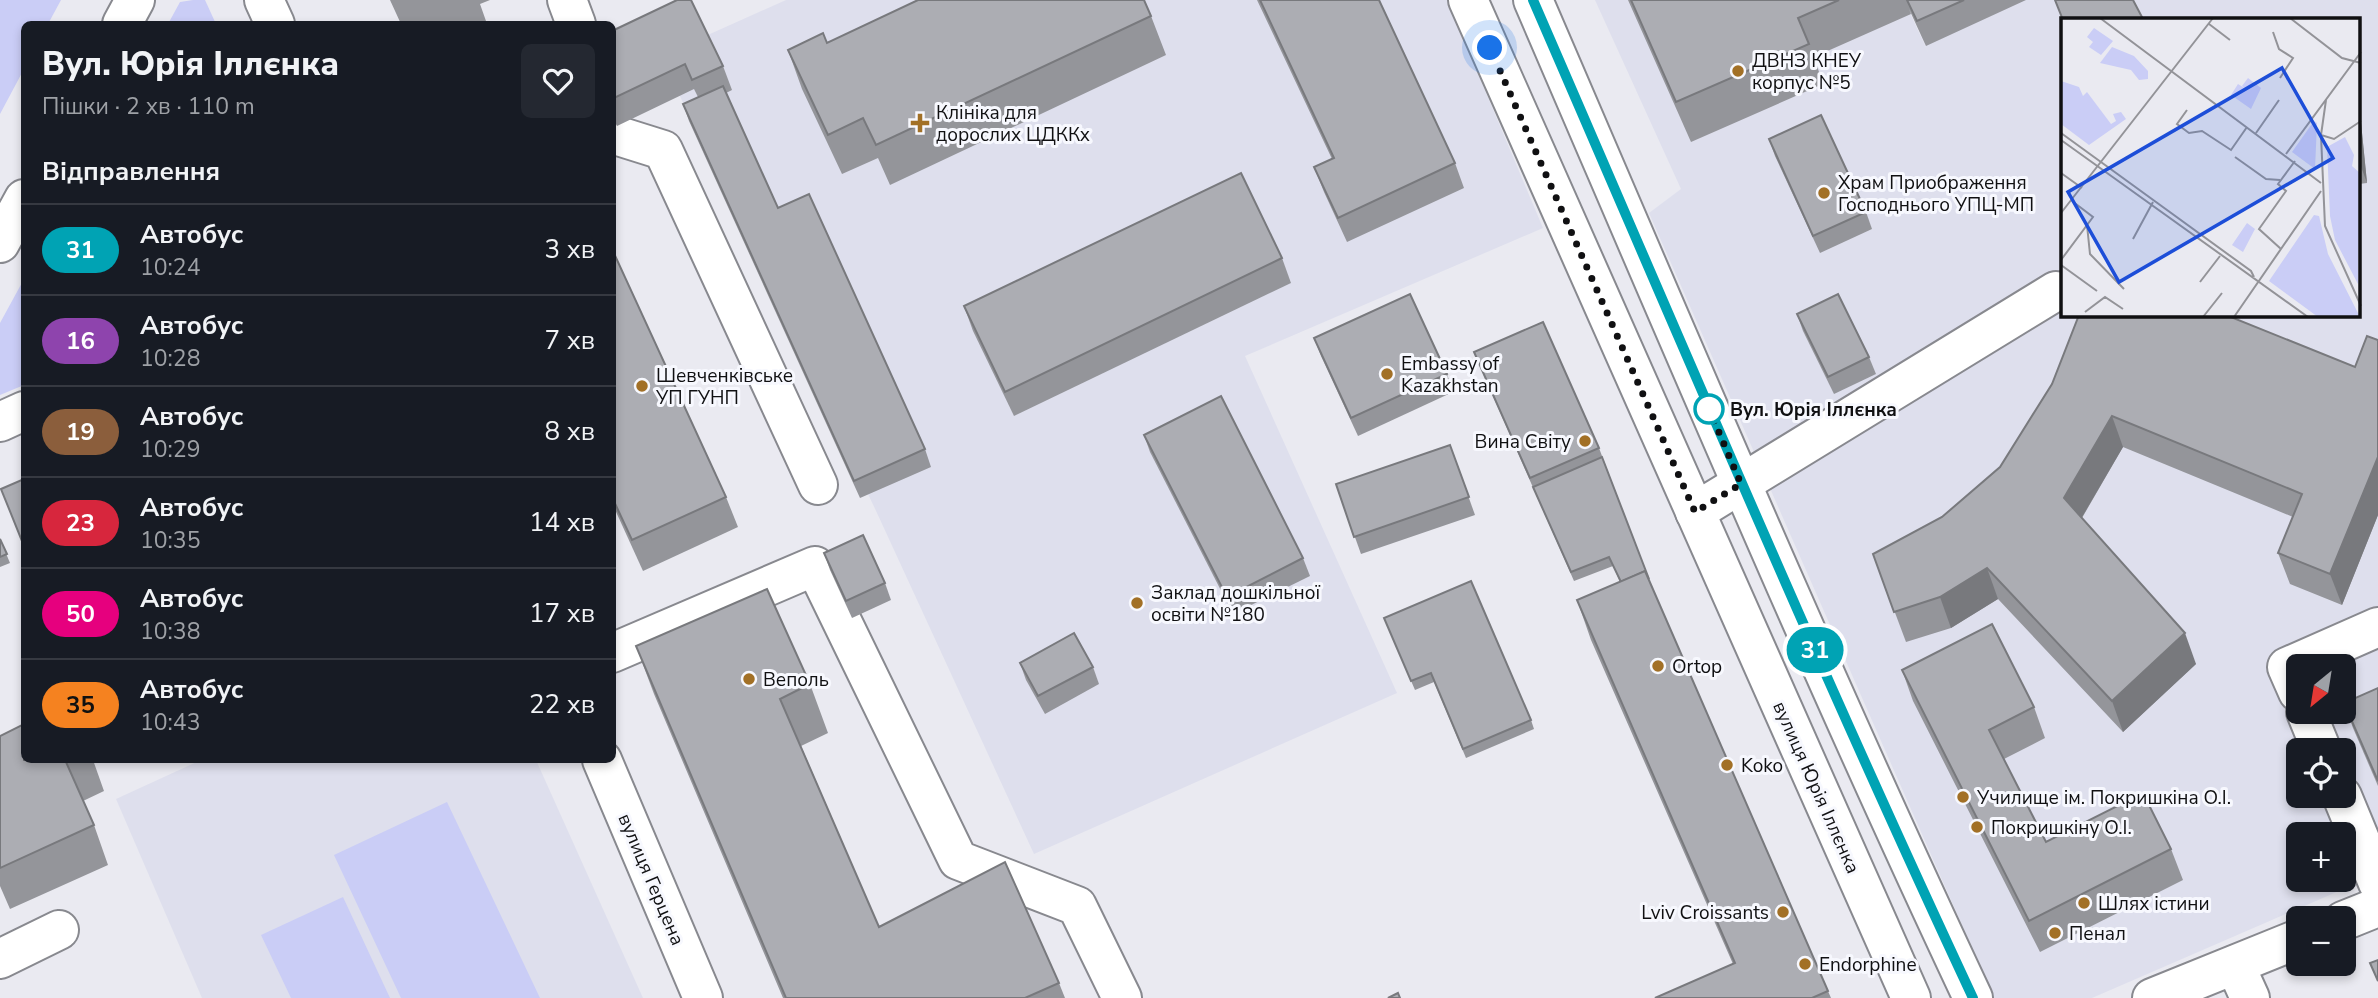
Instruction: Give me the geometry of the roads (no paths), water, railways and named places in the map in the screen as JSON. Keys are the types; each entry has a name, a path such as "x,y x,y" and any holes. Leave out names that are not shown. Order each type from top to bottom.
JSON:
{"main road":[{"path":"124,21 135,0"},
{"path":"264,0 274,21"},
{"path":"567,0 575,21"},
{"name":"вулиця Юрія Іллєнка","path":"1468,0 1911,998"},
{"path":"1533,0 1741,484 1973,998"},
{"path":"616,135 663,150 818,485"},
{"path":"0,243 21,204"},
{"path":"1695,512 2056,291"},
{"path":"0,422 21,412"},
{"path":"616,651 815,566 958,860 1077,906 1122,998"},
{"path":"2315,654 2376,625"},
{"name":"вулиця Герцена","path":"603,763 703,998"},
{"path":"2347,808 2378,883"},
{"path":"2356,915 2378,906"},
{"path":"0,959 59,930"},
{"path":"2152,998 2243,981 2286,948"}],"place":[{"name":"ДВНЗ КНЕУ корпус №5","path":"1738,71"},
{"name":"Клініка для дорослих ЦДККх","path":"920,123"},
{"name":"Храм Приображення Господнього УПЦ-МП","path":"1824,193"},
{"name":"Embassy of Kazakhstan","path":"1387,374"},
{"name":"Шевченківське УП ГУНП","path":"642,386"},
{"name":"Вул. Юрія Іллєнка","path":"1709,409"},
{"name":"Вина Світу","path":"1585,441"},
{"name":"Заклад дошкільної освіти №180","path":"1137,603"},
{"name":"Ortop","path":"1658,666"},
{"name":"Веполь","path":"749,679"},
{"name":"Koko","path":"1727,765"},
{"name":"Училище ім. Покришкіна О.І.","path":"1963,797"},
{"name":"Покришкіну О.І.","path":"1977,827"},
{"name":"Шлях істини","path":"2084,903"},
{"name":"Lviv Croissants","path":"1783,912"},
{"name":"Пенал","path":"2055,933"},
{"name":"Endorphine","path":"1805,964"}]}
